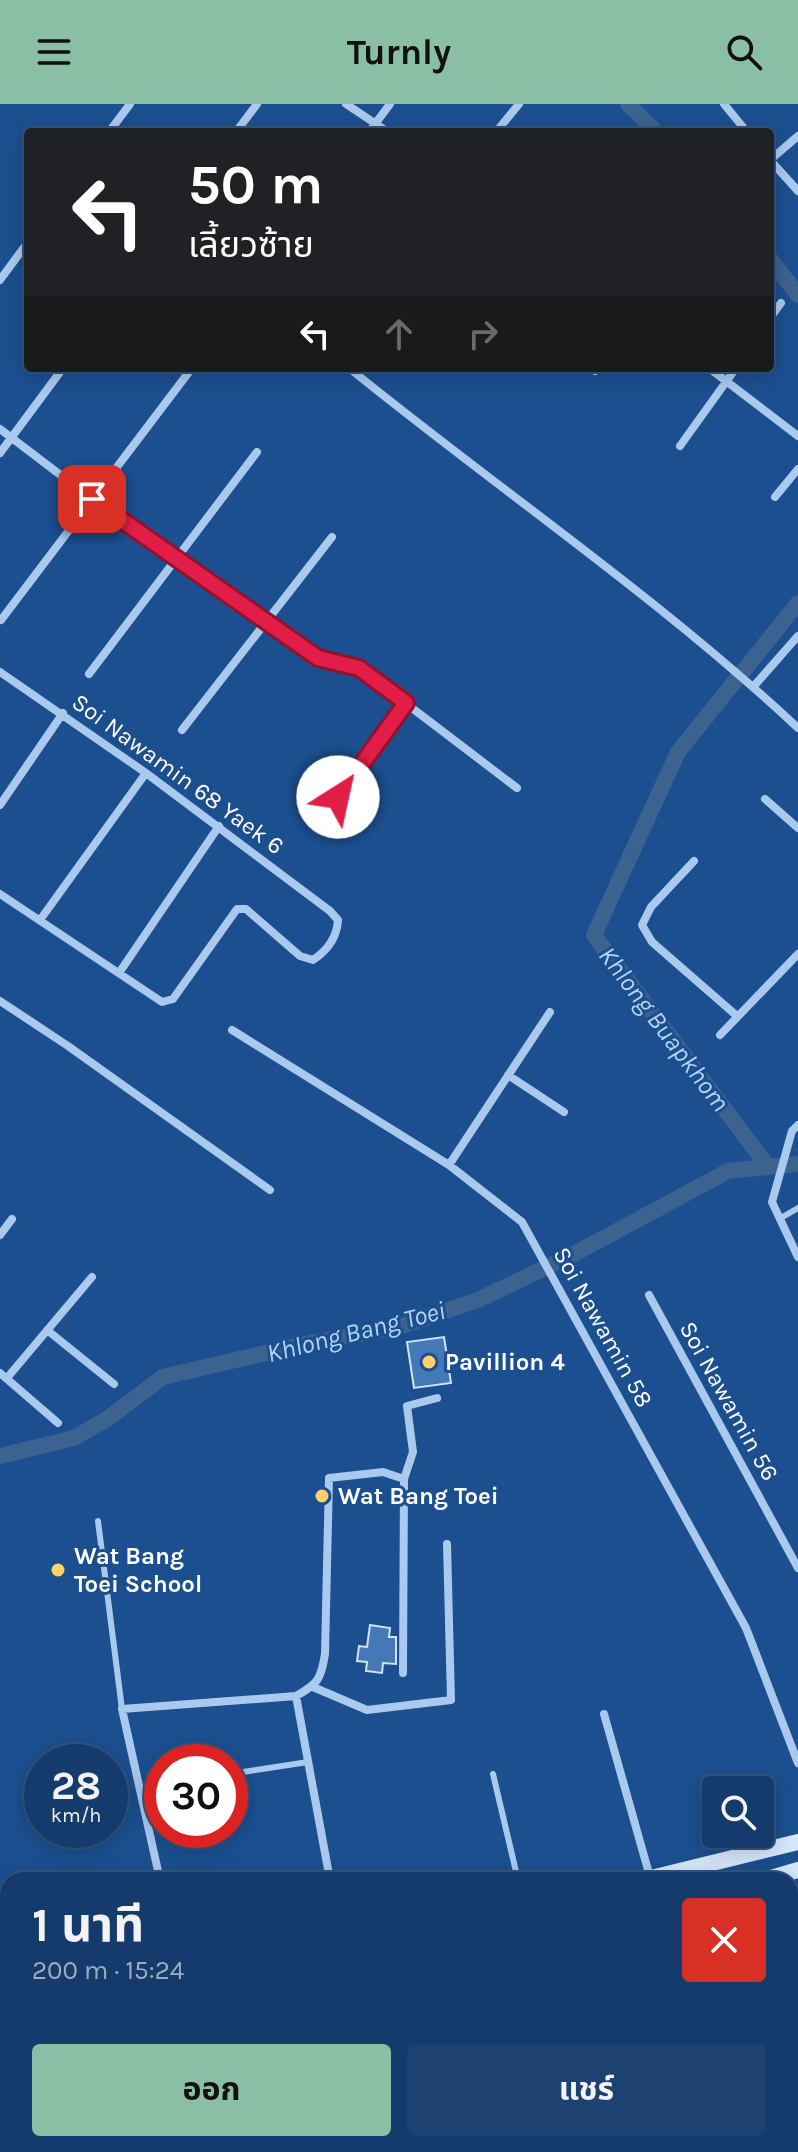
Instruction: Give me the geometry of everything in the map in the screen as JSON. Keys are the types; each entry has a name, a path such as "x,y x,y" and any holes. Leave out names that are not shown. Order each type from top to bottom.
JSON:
{"main road":[{"path":"676,1872 798,1842"}],"street":[{"path":"112,128 130,104"},
{"path":"239,128 257,104"},
{"path":"346,104 382,128"},
{"path":"372,128 390,104"},
{"path":"499,128 519,104"},
{"path":"724,104 744,128"},
{"path":"774,157 798,136"},
{"path":"774,164 798,191"},
{"path":"0,280 24,247"},
{"path":"774,313 781,303"},
{"path":"0,453 60,372"},
{"path":"1,620 189,372"},
{"path":"354,372 556,525 754,686 798,728"},
{"path":"714,372 798,436"},
{"path":"680,446 733,372"},
{"path":"0,429 92,499 318,658 359,668 517,788"},
{"path":"89,674 257,452"},
{"path":"775,497 798,469"},
{"path":"182,730 332,537"},
{"path":"754,686 798,636"},
{"name":"Soi Nawamin 68 Yaek 6","path":"0,672 63,713 219,826 338,920 337,933 325,952 313,960 300,956 246,909 237,909 173,999 162,1002 119,973"},
{"path":"338,797 406,703"},
{"path":"0,805 63,713"},
{"path":"40,920 146,773"},
{"path":"765,799 798,828"},
{"path":"0,894 119,973 219,826"},
{"path":"694,861 651,907 642,925 652,942 737,1016"},
{"path":"720,1035 798,954"},
{"path":"0,1001 270,1190"},
{"path":"449,1165 550,1012"},
{"name":"Soi Nawamin 58","path":"232,1030 449,1165 522,1222 746,1628 798,1763"},
{"path":"508,1075 564,1112"},
{"path":"795,1128 772,1202 798,1257"},
{"path":"0,1235 12,1219"},
{"path":"58,1423 4,1375 92,1277"},
{"name":"Soi Nawamin 56","path":"649,1295 798,1568"},
{"path":"47,1330 114,1384"},
{"path":"403,1673 404,1479 413,1452 407,1406 437,1398"},
{"path":"158,1872 122,1709 296,1696 313,1687 322,1674 325,1654 329,1478 383,1472 404,1479"},
{"path":"313,1687 367,1710 451,1700 447,1544"},
{"path":"296,1696 329,1872"},
{"path":"604,1714 645,1872"}],"lane":[{"path":"779,1219 798,1208"},
{"path":"98,1521 122,1709"},
{"path":"248,1771 308,1762"},
{"path":"493,1774 516,1872"}],"building":[{"name":"Pavillion 4","path":"444,1337 451,1383 414,1388 407,1342"},
{"path":"370,1625 390,1628 389,1637 396,1637 396,1664 383,1663 382,1673 366,1671 367,1662 357,1661 359,1646 367,1647"}],"waterway":[{"name":"Khlong Buapkhom","path":"628,104 652,128"},
{"name":"Khlong Buapkhom","path":"774,264 798,295"},
{"name":"Khlong Buapkhom","path":"768,1167 594,935 678,752 798,603"},
{"name":"Khlong Bang Toei","path":"0,1456 74,1438 107,1419 163,1377 304,1344 399,1327 478,1300 574,1254 728,1171 798,1164"}],"place":[{"name":"Pavillion 4","path":"429,1362"},
{"name":"Wat Bang Toei","path":"322,1496"},
{"name":"Wat Bang Toei School","path":"58,1570"}],"route":[{"path":"92,499 318,658 359,668 406,703 338,797"}]}
